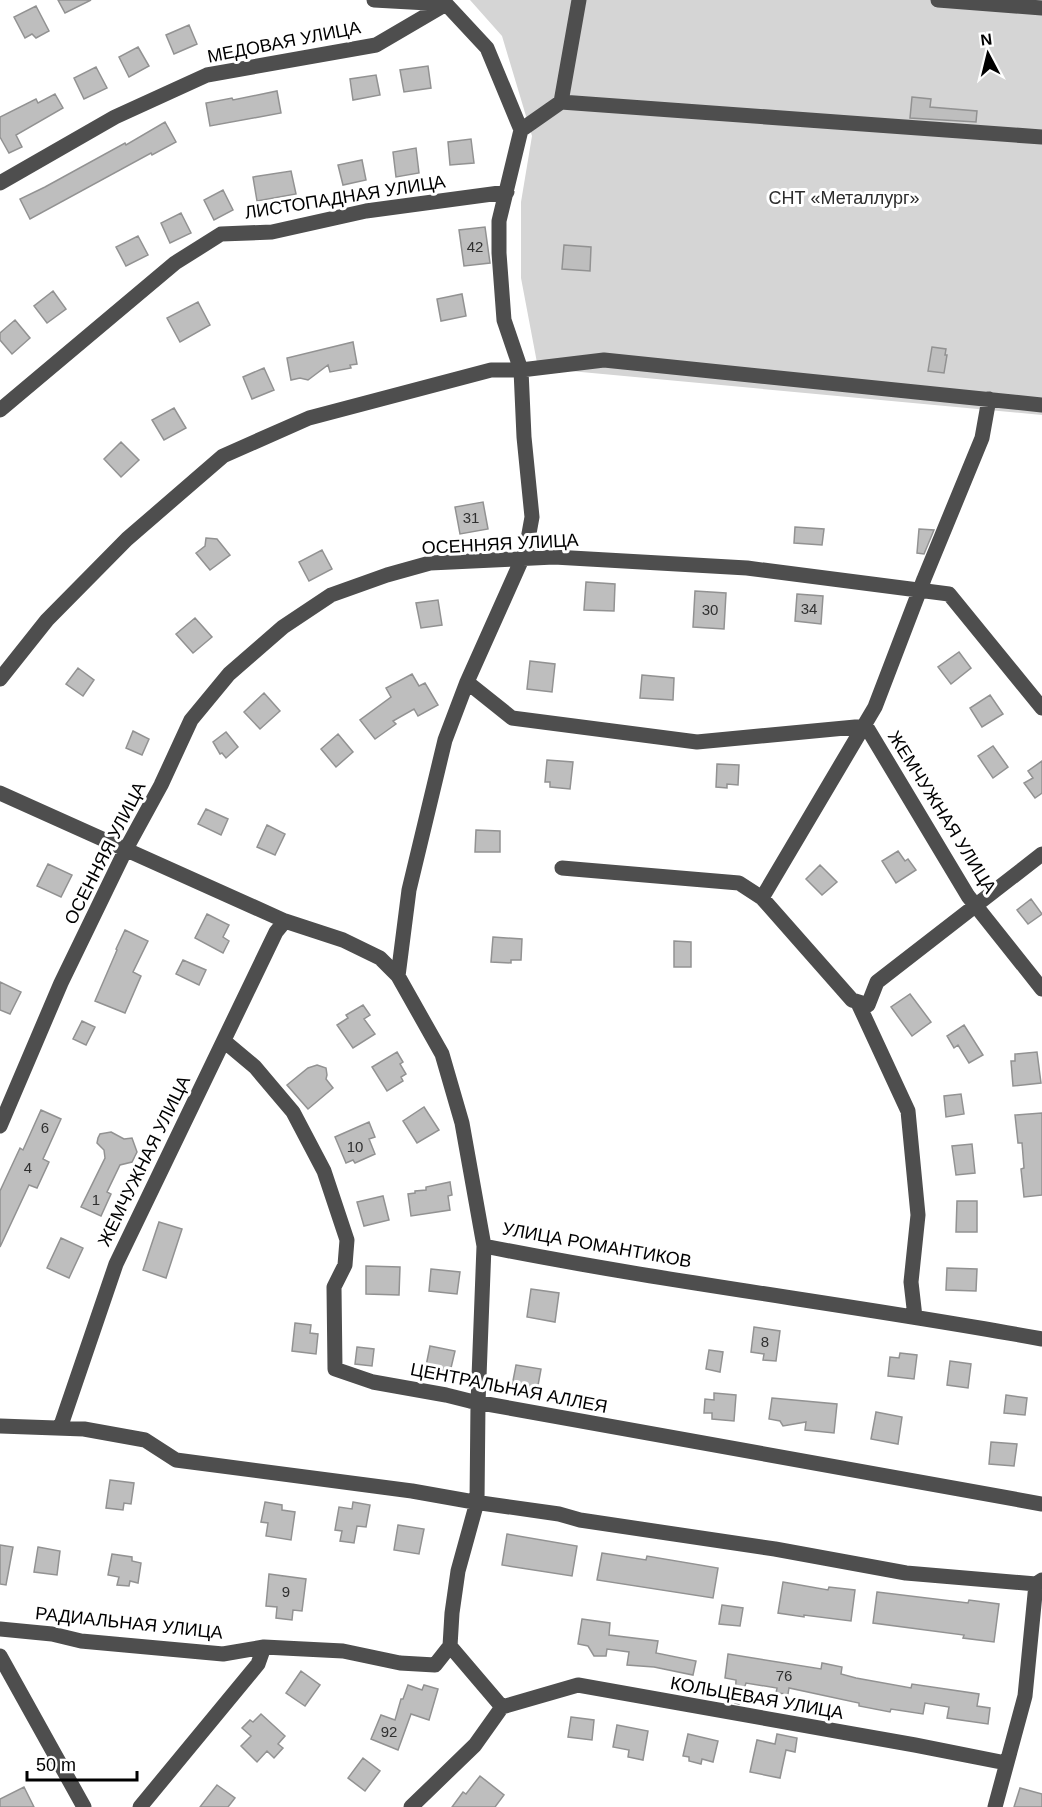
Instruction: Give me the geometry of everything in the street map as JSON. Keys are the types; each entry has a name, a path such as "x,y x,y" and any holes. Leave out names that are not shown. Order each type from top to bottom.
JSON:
{"street":[{"path":"374,0 446,4 487,48 521,130 499,221 499,253 504,320 521,370 524,437 532,517 523,558 467,682 445,740 409,890 398,975"},
{"path":"561,102 579,0"},
{"path":"938,0 1042,8"},
{"name":"МЕДОВАЯ УЛИЦА","path":"0,183 115,117 207,75 375,45 446,4"},
{"path":"521,130 561,102 1042,137"},
{"name":"ЛИСТОПАДНАЯ УЛИЦА","path":"0,410 175,263 221,234 272,232 366,211 507,192"},
{"path":"0,679 47,620 127,539 223,456 309,418 491,370 521,370 603,360 1042,405"},
{"path":"762,898 875,707 982,438 989,399"},
{"name":"ОСЕННЯЯ УЛИЦА","path":"0,1126 62,983 126,849 161,785 190,720 229,674 283,627 331,595 430,562 554,557 747,568 949,594 1042,708"},
{"name":"ЖЕМЧУЖНАЯ УЛИЦА","path":"467,682 512,718 697,742 866,726 968,896 1042,989"},
{"path":"0,793 285,921 343,940 380,958 398,975"},
{"path":"562,868 739,883 762,898 852,1000 868,1005 877,981 1042,854"},
{"name":"ЖЕМЧУЖНАЯ УЛИЦА","path":"60,1428 116,1264 276,932 285,921"},
{"name":"УЛИЦА РОМАНТИКОВ","path":"398,975 442,1054 462,1123 484,1246 574,1264 1042,1339"},
{"path":"858,1003 908,1111 918,1215 911,1282 915,1317"},
{"name":"ЦЕНТРАЛЬНАЯ АЛЛЕЯ","path":"224,1041 255,1067 293,1112 324,1171 347,1240 345,1265 334,1287 335,1369 373,1382 478,1403 1042,1504"},
{"path":"140,1807 258,1664 264,1647 344,1651 400,1663 435,1665 450,1646 452,1613 459,1571 477,1502 484,1246"},
{"path":"0,1426 84,1429 145,1440 176,1460 412,1491 558,1514 580,1520 775,1549 906,1573 1039,1582 1025,1696 995,1807"},
{"name":"РАДИАЛЬНАЯ УЛИЦА","path":"0,1629 52,1634 81,1641 223,1654 264,1647"},
{"path":"411,1807 475,1745 502,1707 450,1646"},
{"path":"0,1656 84,1807"},
{"name":"КОЛЬЦЕВАЯ УЛИЦА","path":"502,1707 578,1686 1006,1763"}],"green space":[{"name":"СНТ «Металлург»","path":"470,0 1042,0 1042,415 538,368 521,278 521,202 532,136 502,36"}],"building":[{"path":"58,0 91,0 65,13"},
{"path":"36,6 49,31 36,38 32,34 25,38 14,17"},
{"path":"189,25 197,44 174,54 166,35"},
{"path":"138,47 149,66 129,77 119,57"},
{"path":"428,66 431,88 404,92 400,70"},
{"path":"96,67 107,88 84,99 74,78"},
{"path":"376,75 380,95 353,100 350,79"},
{"path":"277,91 281,113 210,126 206,103"},
{"path":"55,94 63,108 16,135 22,147 9,153 0,137 0,117 36,99 38,103"},
{"path":"912,97 931,99 930,107 977,111 976,122 910,118"},
{"path":"165,122 176,142 152,155 151,153 30,219 20,199 125,143 126,145"},
{"path":"471,139 474,163 450,165 448,142"},
{"path":"416,148 419,173 396,177 393,152"},
{"path":"362,160 366,180 343,185 338,165"},
{"path":"291,171 296,194 257,201 253,177"},
{"path":"223,190 233,210 214,220 204,200"},
{"path":"181,213 191,233 170,243 161,223"},
{"path":"485,227 490,263 464,266 459,230"},
{"path":"138,236 148,255 126,266 116,247"},
{"path":"564,245 591,247 590,271 562,269"},
{"path":"53,291 66,309 47,323 34,306"},
{"path":"462,294 466,316 441,321 437,299"},
{"path":"198,302 210,325 180,342 167,318"},
{"path":"15,320 30,338 12,354 0,340 0,333"},
{"path":"353,342 357,364 350,365 351,368 330,372 328,365 308,380 300,378 291,380 287,358"},
{"path":"932,347 946,349 944,373 928,371"},
{"path":"264,368 274,390 252,399 243,377"},
{"path":"174,408 186,428 164,440 152,420"},
{"path":"121,442 139,460 121,477 104,459"},
{"path":"483,502 488,529 460,534 455,507"},
{"path":"795,527 824,529 822,545 794,543"},
{"path":"919,529 934,530 924,554 917,553"},
{"path":"206,538 217,539 230,555 210,570 196,553 205,546"},
{"path":"322,550 332,569 309,581 299,562"},
{"path":"586,582 615,584 614,611 584,610"},
{"path":"695,591 726,593 724,629 693,627"},
{"path":"797,594 823,596 821,624 795,621"},
{"path":"438,600 442,625 421,628 416,603"},
{"path":"195,618 212,637 193,653 176,634"},
{"path":"959,652 971,668 951,684 938,667"},
{"path":"530,661 555,664 552,692 527,689"},
{"path":"78,668 94,680 83,696 66,684"},
{"path":"412,674 419,686 425,683 438,705 418,716 414,709 393,721 396,724 375,739 360,720 391,697 386,688"},
{"path":"642,675 674,678 673,700 640,698"},
{"path":"264,693 280,711 260,729 244,712"},
{"path":"990,695 1003,714 982,727 970,708"},
{"path":"133,731 149,739 142,755 126,748"},
{"path":"226,732 238,747 226,758 222,753 220,754 213,742"},
{"path":"338,734 353,752 336,767 321,749"},
{"path":"993,746 1008,767 993,778 978,756"},
{"path":"547,760 573,762 570,789 550,787 550,782 545,782"},
{"path":"1042,761 1042,793 1035,798 1024,783 1033,778 1028,771"},
{"path":"717,764 739,765 738,785 727,784 727,788 716,787"},
{"path":"206,809 228,819 221,835 198,824"},
{"path":"267,825 285,834 275,855 257,847"},
{"path":"476,830 500,831 500,852 475,852"},
{"path":"898,851 916,870 896,883 882,861"},
{"path":"48,864 72,875 61,897 37,886"},
{"path":"820,865 837,882 822,895 806,879"},
{"path":"1031,899 1042,914 1028,924 1017,910"},
{"path":"207,914 229,925 223,937 229,941 223,953 195,938"},
{"path":"125,930 148,941 133,972 141,976 125,1013 95,1001"},
{"path":"493,937 522,939 521,960 511,960 511,963 491,962"},
{"path":"674,941 691,942 691,967 674,967"},
{"path":"183,960 206,970 199,985 176,974"},
{"path":"0,982 21,992 10,1014 0,1010"},
{"path":"910,994 931,1022 912,1036 891,1007"},
{"path":"363,1005 370,1015 364,1019 375,1034 353,1048 337,1025 348,1018 346,1015"},
{"path":"82,1021 95,1027 86,1045 73,1039"},
{"path":"964,1025 983,1055 969,1063 958,1045 954,1048 947,1036"},
{"path":"397,1052 406,1074 401,1077 403,1081 387,1091 372,1067"},
{"path":"1037,1052 1041,1083 1013,1086 1011,1061 1015,1061 1015,1054"},
{"path":"317,1065 326,1068 326,1079 333,1088 308,1109 287,1085 308,1068"},
{"path":"961,1094 964,1114 946,1117 944,1096"},
{"path":"424,1107 439,1130 417,1143 403,1121"},
{"path":"41,1110 61,1119 43,1159 49,1162 37,1188 29,1185 0,1247 0,1191 20,1148 23,1150"},
{"path":"1042,1113 1042,1195 1024,1197 1021,1169 1024,1168 1022,1143 1018,1143 1015,1115"},
{"path":"369,1122 375,1137 369,1139 375,1154 355,1163 353,1160 346,1163 335,1137"},
{"path":"111,1132 124,1139 132,1138 137,1152 132,1162 120,1165 107,1192 111,1194 101,1216 81,1207 105,1158 104,1150 97,1143 98,1138 100,1134"},
{"path":"972,1144 975,1173 956,1175 952,1146"},
{"path":"450,1182 452,1195 448,1196 450,1210 411,1216 408,1194"},
{"path":"383,1196 389,1220 364,1226 357,1202"},
{"path":"957,1201 977,1201 977,1232 956,1232"},
{"path":"159,1222 182,1229 166,1278 143,1270"},
{"path":"61,1238 83,1248 69,1278 47,1268"},
{"path":"366,1266 400,1267 399,1295 366,1294"},
{"path":"947,1268 977,1269 976,1291 946,1290"},
{"path":"431,1269 460,1272 457,1294 429,1291"},
{"path":"531,1289 559,1293 555,1322 527,1317"},
{"path":"295,1323 311,1325 310,1333 318,1334 316,1354 292,1351"},
{"path":"754,1327 780,1331 776,1361 763,1360 764,1354 751,1352"},
{"path":"430,1346 455,1351 450,1372 426,1366"},
{"path":"357,1347 374,1349 372,1366 355,1364"},
{"path":"709,1350 723,1352 720,1372 706,1369"},
{"path":"900,1353 917,1355 914,1379 888,1376 890,1357 899,1358"},
{"path":"950,1361 971,1364 968,1388 947,1385"},
{"path":"516,1365 541,1369 537,1391 512,1386"},
{"path":"714,1393 736,1395 734,1421 712,1419 712,1413 704,1413 705,1399 714,1400"},
{"path":"1006,1395 1027,1398 1025,1415 1004,1413"},
{"path":"772,1398 837,1404 834,1433 805,1430 806,1422 783,1426 780,1421 769,1419"},
{"path":"876,1412 902,1417 898,1444 871,1439"},
{"path":"991,1442 1017,1444 1014,1466 989,1464"},
{"path":"110,1480 134,1483 131,1504 124,1503 123,1510 106,1508"},
{"path":"265,1502 282,1505 282,1510 295,1512 291,1540 266,1536 268,1523 261,1522"},
{"path":"353,1502 370,1505 366,1527 357,1526 354,1543 340,1541 342,1531 335,1530 339,1507 352,1509"},
{"path":"398,1525 424,1529 419,1554 394,1550"},
{"path":"507,1534 577,1546 572,1576 502,1565"},
{"path":"0,1545 13,1547 6,1585 0,1584"},
{"path":"38,1547 60,1551 57,1575 34,1572"},
{"path":"602,1553 646,1560 647,1556 718,1568 713,1598 597,1580"},
{"path":"112,1554 132,1557 132,1561 141,1563 138,1583 130,1581 129,1586 117,1585 119,1577 108,1575"},
{"path":"269,1574 306,1579 302,1611 293,1610 292,1620 276,1618 277,1607 266,1606"},
{"path":"783,1582 828,1590 829,1587 855,1590 851,1621 778,1613"},
{"path":"877,1592 968,1603 969,1600 999,1604 994,1642 963,1638 964,1635 873,1623"},
{"path":"722,1605 743,1608 740,1626 719,1624"},
{"path":"582,1619 610,1623 609,1635 658,1641 656,1653 696,1661 693,1675 654,1667 627,1665 629,1652 607,1649 606,1656 594,1656 588,1646 578,1644"},
{"path":"728,1654 821,1669 822,1663 842,1667 841,1674 856,1678 911,1688 912,1684 979,1694 977,1706 990,1708 988,1724 947,1718 949,1707 925,1703 923,1714 891,1709 890,1712 789,1688 788,1694 776,1693 777,1688 746,1683 739,1704 735,1703 736,1680 725,1678"},
{"path":"301,1671 320,1685 305,1706 286,1693"},
{"path":"408,1685 422,1690 424,1685 438,1689 429,1720 411,1714 398,1750 371,1739 381,1715 395,1720"},
{"path":"261,1714 285,1736 278,1744 283,1748 274,1758 267,1751 257,1762 241,1746 251,1736 242,1728"},
{"path":"571,1717 594,1720 592,1740 568,1737"},
{"path":"617,1725 648,1731 643,1760 628,1757 629,1750 613,1747"},
{"path":"688,1734 718,1741 713,1762 702,1759 701,1764 689,1761 689,1757 683,1756"},
{"path":"777,1734 797,1738 795,1752 786,1750 780,1778 750,1772 757,1740 775,1744"},
{"path":"363,1758 380,1771 365,1791 348,1778"},
{"path":"480,1776 504,1795 495,1807 452,1807 463,1792 466,1794"},
{"path":"217,1785 235,1798 228,1807 200,1807"},
{"path":"24,1787 34,1807 0,1807 0,1799"},
{"path":"1020,1788 1042,1794 1042,1807 1014,1807"}]}
